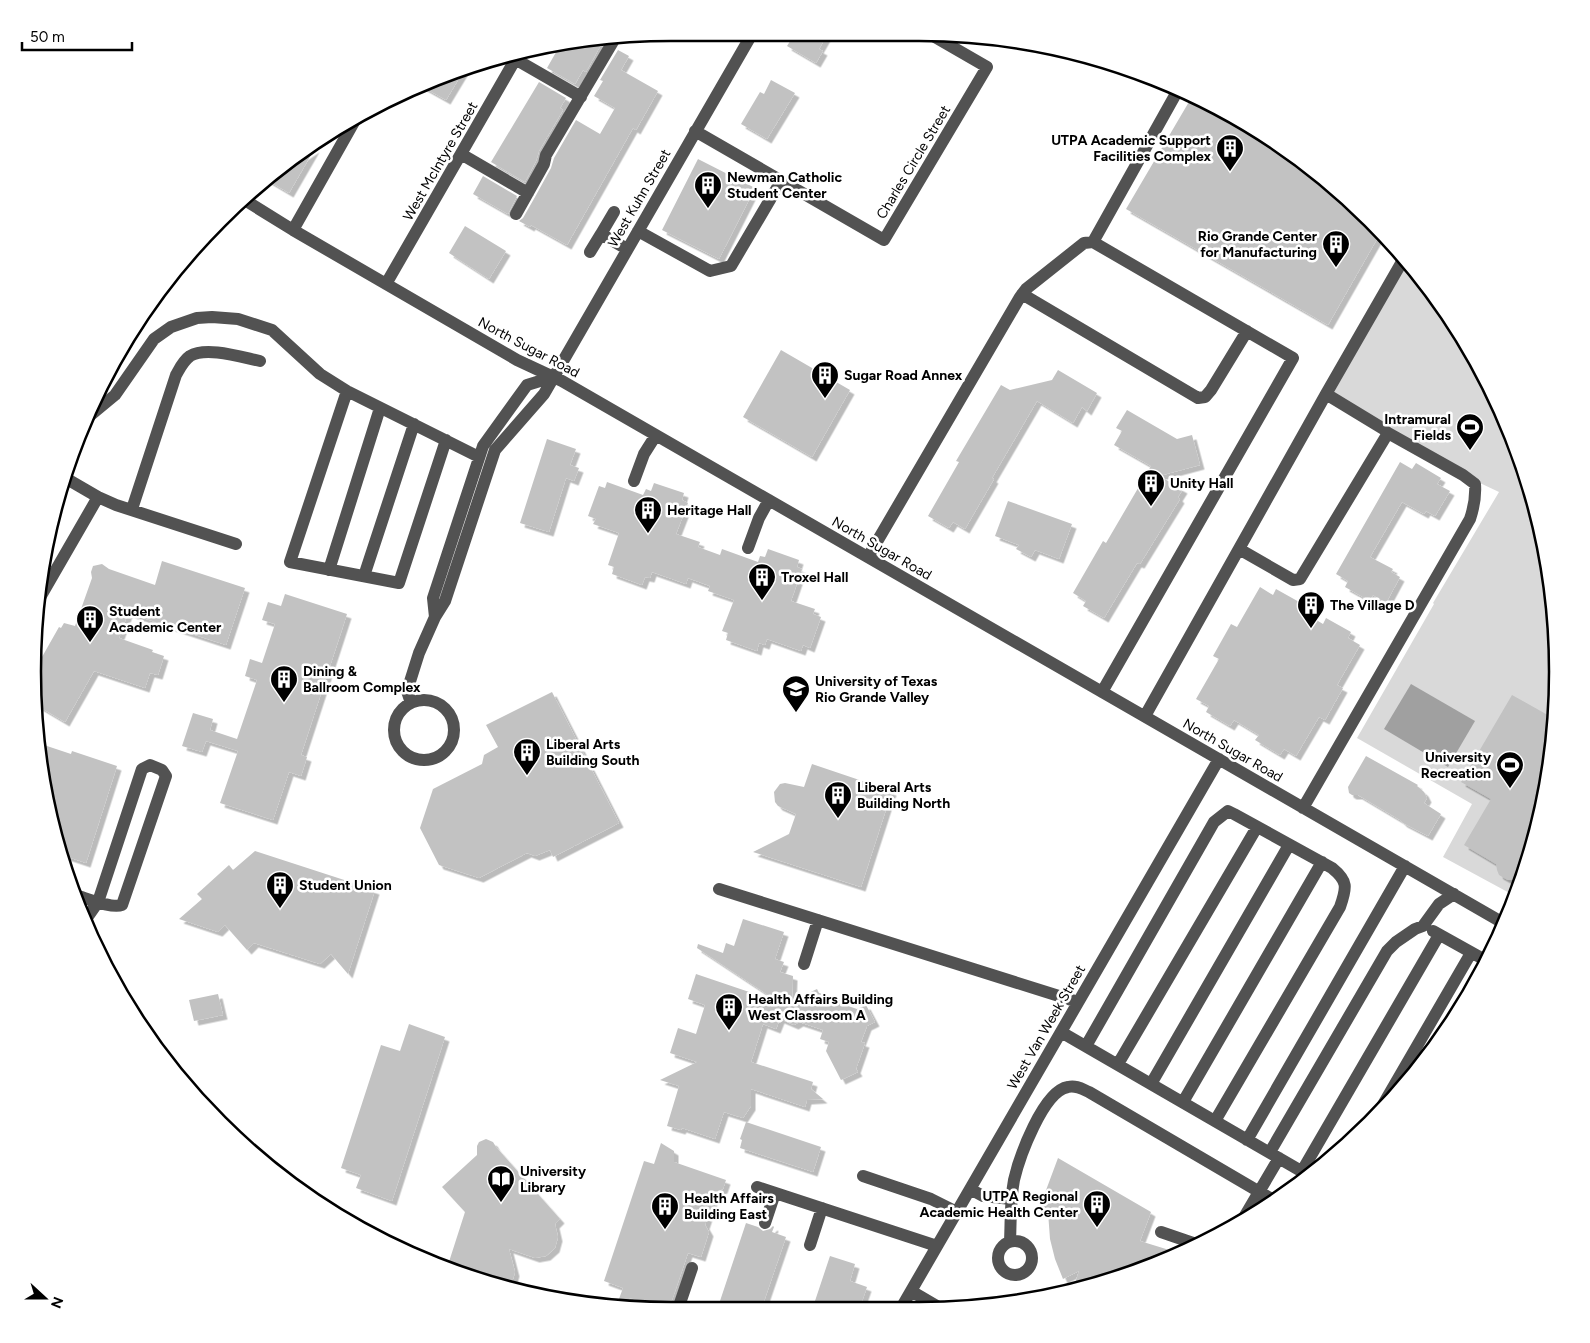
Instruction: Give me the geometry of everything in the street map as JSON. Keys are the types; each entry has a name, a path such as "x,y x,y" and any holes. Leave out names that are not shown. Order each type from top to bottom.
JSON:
{"street":[{"name":"West Kuhn Street","path":"491,445 544,394 748,41"},
{"name":"Charles Circle Street","path":"695,131 884,240 986,67 943,42"},
{"path":"516,214 544,164 546,155 611,45"},
{"path":"523,59 581,97"},
{"name":"West McIntyre Street","path":"386,284 512,62"},
{"path":"1093,242 1175,96"},
{"path":"293,230 350,130"},
{"path":"461,154 528,193"},
{"path":"638,231 710,271 731,266 781,181"},
{"name":"North Sugar Road","path":"250,203 517,360 553,377 656,435 1498,920"},
{"path":"590,252 614,212"},
{"path":"601,234 627,249"},
{"path":"868,557 1022,294 1084,243 1093,242 1293,358 1102,692"},
{"path":"1145,716 1400,265"},
{"path":"1022,294 1198,398 1205,397 1211,390 1247,331"},
{"path":"99,408 115,395 154,339 171,328 197,318 238,319 272,330 320,374 347,391 479,457"},
{"path":"132,509 180,368 190,356 209,352 260,361"},
{"path":"411,703 407,691 435,617 445,601 491,445 526,385 553,377"},
{"path":"347,391 290,562 399,583 446,440"},
{"path":"1303,808 1470,519 1476,495 1474,484 1464,475 1388,433 1326,394"},
{"path":"329,570 380,408"},
{"path":"364,576 414,424"},
{"path":"1239,549 1293,580 1300,580 1388,433"},
{"path":"634,481 644,454 656,435"},
{"path":"435,617 433,598 479,457 491,445"},
{"path":"71,482 98,498 116,505 236,544"},
{"path":"48,584 98,498"},
{"path":"748,548 759,518 769,500"},
{"path":"421,700 432,701 447,711 452,721 454,731 452,741 441,754 434,758 424,760 409,756 401,750 396,742 394,732 397,717 411,703 421,700"},
{"name":"West Van Week Street","path":"905,1302 1219,759"},
{"path":"83,897 98,902 116,908 122,906 166,776 162,770 150,765 142,769 98,902 90,914"},
{"path":"1086,1046 1214,822 1228,811 1322,862 1342,876 1345,885 1340,907 1215,1121"},
{"path":"1118,1064 1257,827"},
{"path":"1151,1084 1289,845"},
{"path":"1183,1102 1322,862"},
{"path":"1247,1140 1405,866"},
{"path":"719,888 1078,1002"},
{"path":"1250,1207 1260,1192 1275,1155 1387,951 1396,942 1423,926 1439,904 1454,894"},
{"path":"804,964 818,920"},
{"path":"1423,926 1480,957"},
{"path":"1309,1166 1439,935"},
{"path":"1396,1083 1471,952"},
{"path":"1061,1032 1303,1172"},
{"path":"1010,1241 1011,1199 1014,1179 1028,1137 1042,1111 1057,1092 1066,1087 1077,1086 1268,1197"},
{"path":"863,1176 932,1199 957,1212"},
{"path":"757,1187 937,1246"},
{"path":"970,1189 983,1196 1011,1199"},
{"path":"765,1223 775,1193"},
{"path":"810,1245 822,1208"},
{"path":"1161,1232 1188,1241"},
{"path":"680,1302 692,1268"},
{"path":"911,1291 929,1301"}],"shaded area":[{"path":"1396,261 1443,321 1484,393 1501,430 1527,508 1537,549 1547,630 1549,672 1543,754 1537,794 1527,835 1508,892 1443,857 1472,804 1357,738 1433,603 1499,492 1463,475 1326,394"},
{"path":"1411,684 1475,721 1448,767 1384,729"}],"building":[{"path":"790,41 824,41 819,49 823,51 816,63 787,46"},
{"path":"600,46 586,72 583,70 575,84 547,68 556,52"},
{"path":"618,50 629,56 621,70 658,91 636,130 633,128 567,245 531,225 530,227 519,221 523,218 535,197 551,168 554,158 576,120 600,134 615,108 594,96 603,81 600,80"},
{"path":"459,79 446,100 428,90"},
{"path":"771,80 795,93 767,139 741,124 760,92 764,94"},
{"path":"539,82 566,98 560,108 563,110 539,151 525,182 491,162"},
{"name":"UTPA Academic Support Facilities Complex","path":"1189,102 1269,147 1302,171 1334,198 1377,240 1328,325 1126,209"},
{"path":"312,154 289,193 273,184"},
{"name":"Newman Catholic Student Center","path":"698,159 755,188 719,259 662,230"},
{"path":"483,176 517,196 508,214 473,194"},
{"path":"465,226 506,251 489,279 449,253"},
{"name":"Sugar Road Annex","path":"781,350 850,390 812,457 743,417"},
{"path":"1058,370 1097,393 1087,411 1082,407 1073,423 1037,401 965,529 953,522 949,528 928,516 959,462 956,461 1001,385 1010,390 1052,380"},
{"name":"Unity Hall","path":"1127,410 1177,439 1192,435 1200,465 1159,476 1183,489 1178,497 1180,499 1140,564 1137,563 1104,618 1083,606 1086,601 1073,593 1103,541 1106,543 1151,466 1114,445 1122,431 1116,428"},
{"path":"547,439 576,449 570,465 579,468 574,481 566,478 549,532 520,523"},
{"path":"1400,462 1412,469 1416,463 1441,478 1437,484 1450,491 1435,516 1426,511 1424,514 1402,502 1370,557 1393,569 1391,572 1400,577 1386,603 1373,595 1370,601 1345,587 1348,581 1336,574"},
{"path":"607,482 643,495 646,489 651,491 654,483 684,493 682,500 688,503 676,534 700,542 698,547 720,555 722,549 758,562 760,556 765,557 768,549 799,560 797,567 802,569 791,601 815,609 813,614 821,617 810,648 803,645 801,651 767,639 765,645 759,643 757,651 726,640 728,633 722,631 734,600 708,591 710,586 688,578 686,584 652,572 650,578 645,577 642,585 612,574 614,567 608,565 619,533 593,524 596,519 588,516 599,486 605,488"},
{"path":"1008,501 1072,524 1059,559 1035,550 1031,557 1016,549 1019,545 995,536"},
{"path":"162,561 245,588 226,645 128,613 119,638 164,656 158,675 150,673 145,688 94,671 65,722 43,709 42,657 59,627 61,628 64,623 75,626 92,578 93,566 102,564 109,569 155,585"},
{"path":"1260,587 1273,595 1276,589 1301,603 1298,609 1323,624 1326,618 1351,632 1348,638 1360,645 1337,685 1343,688 1325,720 1319,717 1296,756 1284,749 1280,755 1255,740 1259,735 1234,720 1230,726 1206,712 1209,706 1196,699 1219,659 1213,656 1231,624 1237,627"},
{"name":"Dining & Ballroom Complex","path":"285,594 347,614 301,755 307,757 301,776 289,772 273,820 220,803 238,751 206,741 202,752 182,746 193,713 213,719 210,730 237,739 257,680 245,676 250,659 262,663 275,624 262,620 268,602 281,606"},
{"name":"Liberal Arts Building South","path":"552,692 619,823 553,857 550,850 535,856 527,853 479,878 439,865 420,828 433,789 482,764 484,755 498,747 486,725"},
{"name":"University Recreation","path":"1512,695 1547,715 1537,794 1513,880 1508,880 1499,875 1496,864 1464,845 1491,799 1461,782"},
{"path":"46,746 71,754 72,751 117,766 86,863 70,858 53,794"},
{"path":"1366,756 1418,785 1424,792 1427,798 1424,803 1441,814 1428,836 1358,795 1349,793 1348,787"},
{"name":"Liberal Arts Building North","path":"812,764 892,791 861,887 753,852 789,834 796,814 778,806 775,802 774,792 780,784 785,783 804,787"},
{"name":"Student Union","path":"255,851 375,890 348,974 331,954 320,964 254,943 247,950 225,925 218,932 179,919 202,899 197,894 229,865 233,870"},
{"name":"Health Affairs Building West Classroom A","path":"743,919 784,932 775,959 784,962 780,972 793,976 792,1001 817,989 819,993 843,1001 842,1004 857,1009 866,1005 875,1022 867,1026 861,1042 865,1043 856,1069 858,1072 841,1080 826,1051 829,1042 820,1039 823,1030 799,1022 794,1025 780,1019 776,1029 763,1024 751,1062 813,1082 811,1089 823,1099 807,1100 805,1107 751,1089 751,1106 743,1118 724,1112 715,1139 682,1128 681,1130 667,1126 679,1086 660,1080 697,1062 670,1053 678,1028 696,1034 705,1005 688,999 696,974 770,999 771,997 697,948 698,944 723,953 726,943 734,946"},
{"path":"218,994 223,1015 194,1021 189,1000"},
{"path":"409,1024 445,1037 392,1201 356,1188 361,1175 341,1168 381,1045 400,1051"},
{"path":"746,1122 821,1147 813,1172 740,1148 742,1140 740,1139"},
{"name":"University Library","path":"486,1139 493,1142 560,1219 555,1224 558,1237 555,1248 546,1256 535,1258 509,1249 515,1272 512,1281 449,1261 465,1212 442,1187 477,1155 479,1142"},
{"name":"Health Affairs Building East","path":"661,1143 674,1151 674,1162 726,1180 723,1189 716,1192 705,1225 709,1232 701,1257 688,1253 671,1302 639,1300 630,1298 629,1300 619,1299 623,1288 604,1281 644,1161 654,1164"},
{"name":"UTPA Regional Academic Health Center","path":"1058,1158 1151,1212 1140,1241 1169,1250 1082,1280 1075,1282 1079,1271 1063,1279 1050,1239 1048,1212 1039,1209"},
{"path":"746,1223 763,1231 773,1226 772,1232 786,1237 764,1302 720,1302"},
{"path":"830,1256 855,1264 850,1281 867,1287 862,1302 815,1302"}],"place":[{"name":"UTPA Academic Support Facilities Complex","path":"1230,172"},
{"name":"Newman Catholic Student Center","path":"708,209"},
{"name":"Rio Grande Center for Manufacturing","path":"1336,268"},
{"name":"Sugar Road Annex","path":"825,399"},
{"name":"Intramural Fields","path":"1470,451"},
{"name":"Unity Hall","path":"1151,507"},
{"name":"Heritage Hall","path":"648,534"},
{"name":"Troxel Hall","path":"762,601"},
{"name":"The Village D","path":"1311,629"},
{"name":"Student Academic Center","path":"90,643"},
{"name":"Dining & Ballroom Complex","path":"284,703"},
{"name":"University of Texas Rio Grande Valley","path":"796,713"},
{"name":"Liberal Arts Building South","path":"527,776"},
{"name":"University Recreation","path":"1510,789"},
{"name":"Liberal Arts Building North","path":"838,819"},
{"name":"Student Union","path":"280,909"},
{"name":"Health Affairs Building West Classroom A","path":"729,1031"},
{"name":"University Library","path":"501,1203"},
{"name":"UTPA Regional Academic Health Center","path":"1097,1228"},
{"name":"Health Affairs Building East","path":"665,1230"}]}
